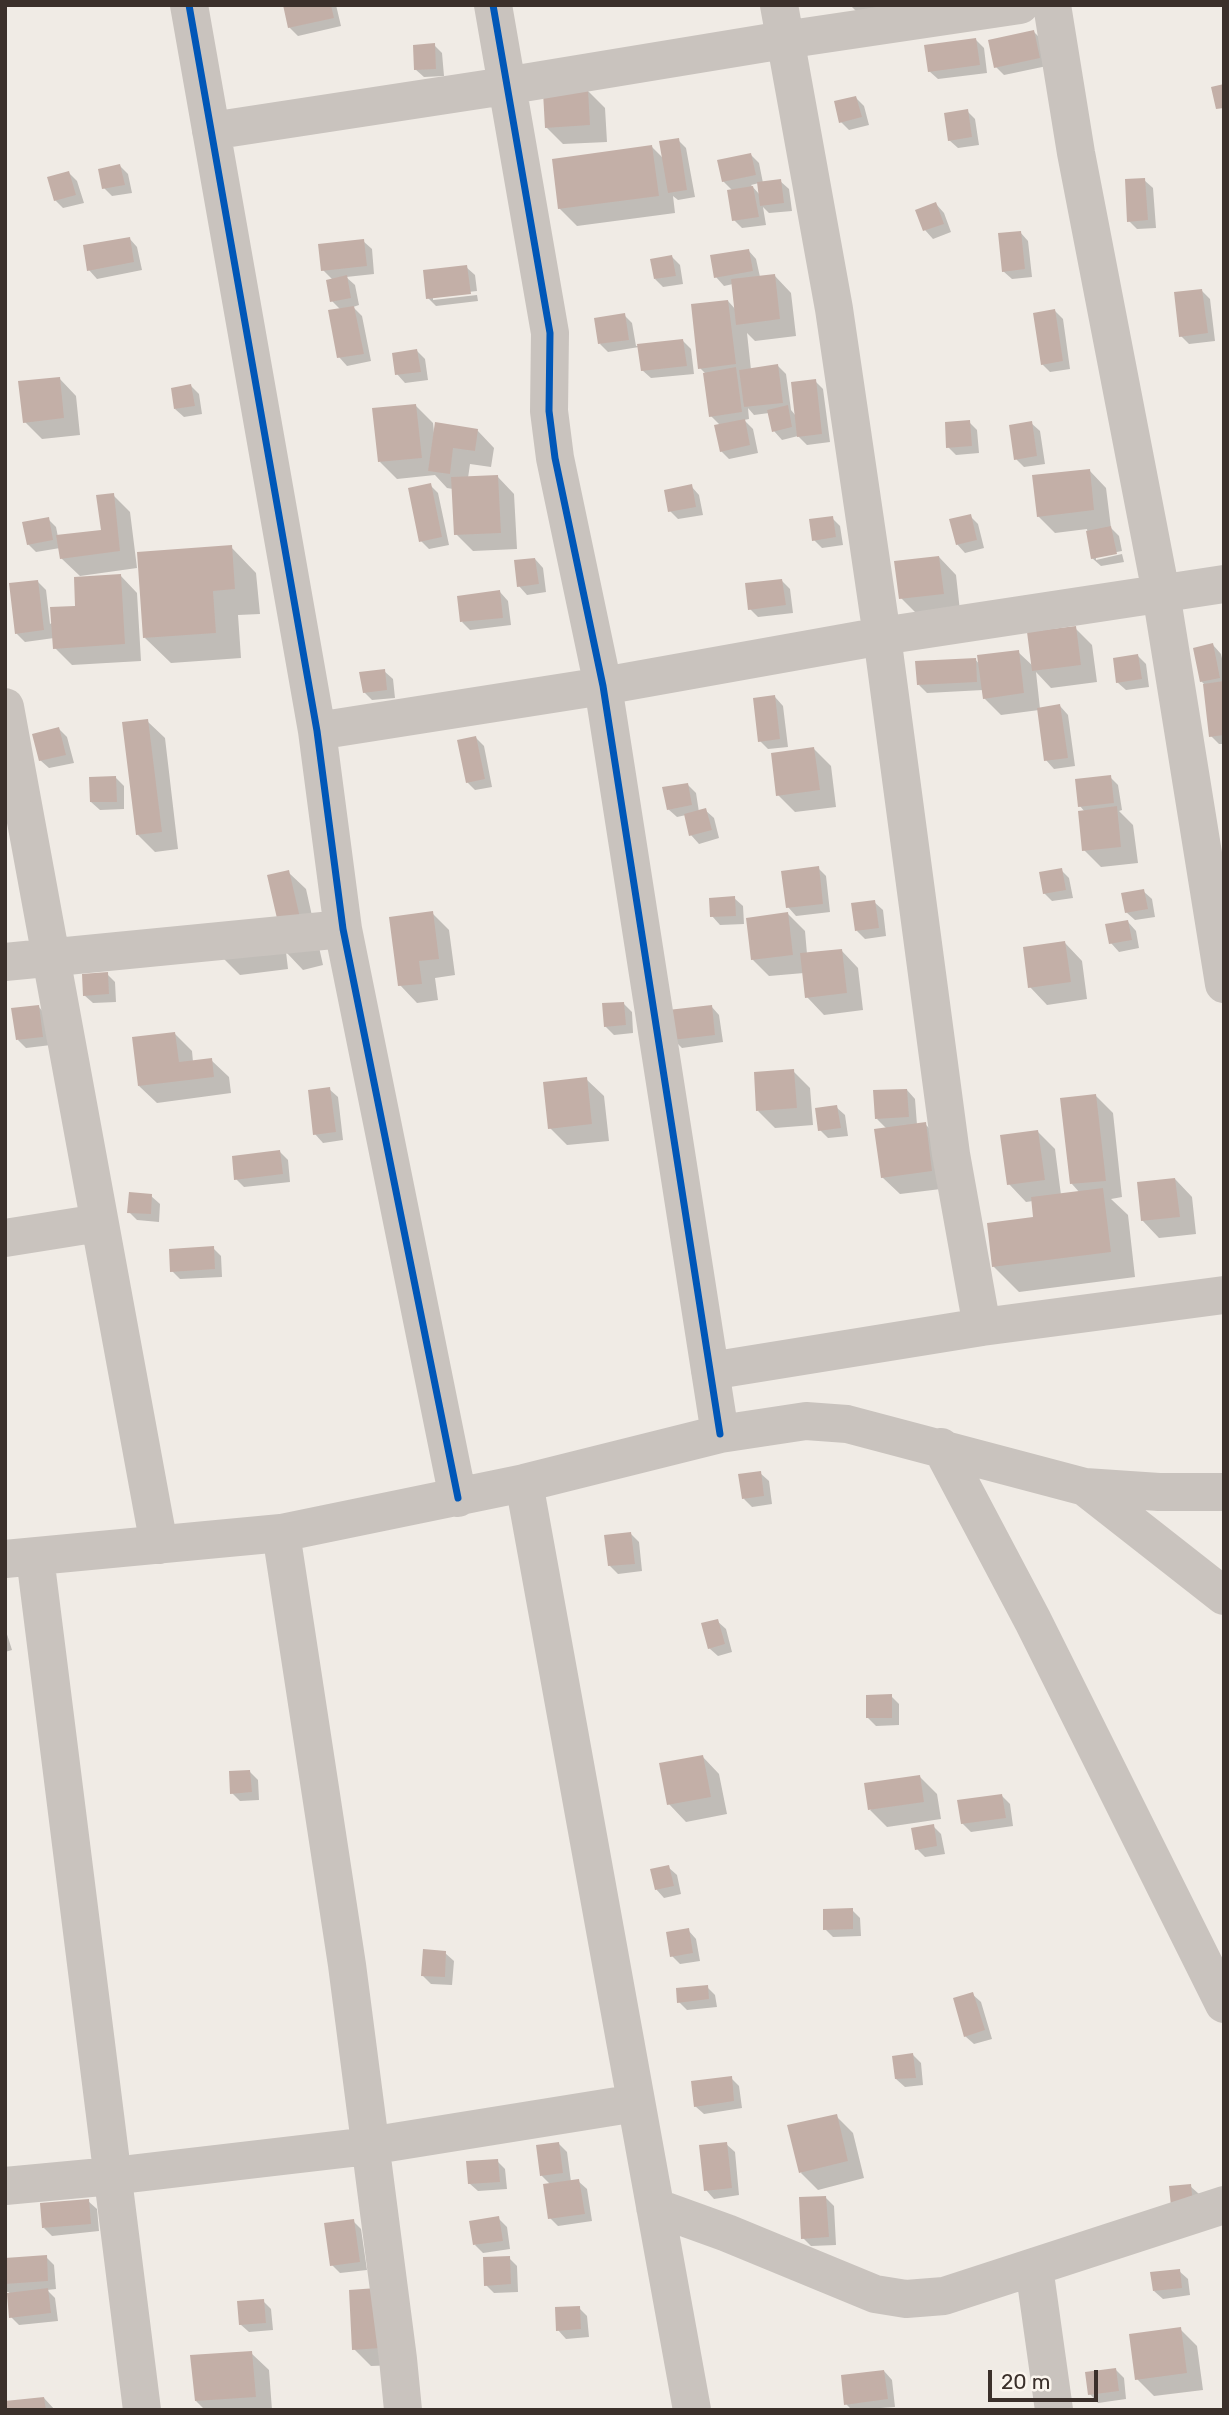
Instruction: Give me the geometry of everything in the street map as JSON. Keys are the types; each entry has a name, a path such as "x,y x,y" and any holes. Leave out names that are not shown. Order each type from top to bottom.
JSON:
{"street":[{"path":"189,5 317,731 343,929 457,1498"},
{"path":"493,5 550,332 549,411 555,458 603,686 720,1434"},
{"path":"211,131 505,86 782,23 1020,5"},
{"path":"1052,5 1076,153 1161,593 1224,984"},
{"path":"782,23 834,309 882,636 951,1154 982,1327"},
{"path":"317,731 603,686 882,636 1224,584"},
{"path":"6,715 159,1545"},
{"path":"5,962 343,929"},
{"path":"5,1238 99,1223"},
{"path":"710,1371 982,1327 1224,1295"},
{"path":"142,2410 112,2176 20,1558 281,1533 524,1483 720,1434 806,1421 847,1424 1085,1487 1159,1492 1224,1492"},
{"path":"941,1447 1033,1621 1224,2004"},
{"path":"524,1483 692,2410"},
{"path":"1085,1487 1224,1595"},
{"path":"281,1533 345,1952 403,2410"},
{"path":"5,2186 369,2146 636,2103"},
{"path":"655,2207 727,2233 875,2294 906,2299 944,2296 1224,2205"},
{"path":"1034,2267 1054,2410"}],"building":[{"path":"283,5 331,5 334,18 288,28"},
{"path":"1034,30 1040,58 994,68 988,40"},
{"path":"976,38 980,65 928,72 924,45"},
{"path":"435,43 436,69 414,70 413,45"},
{"path":"1224,84 1224,108 1216,109 1211,87"},
{"path":"588,89 590,125 545,128 543,92"},
{"path":"856,96 862,117 839,123 834,101"},
{"path":"968,109 972,137 948,141 944,113"},
{"path":"679,138 687,190 668,193 659,141"},
{"path":"652,145 659,196 558,209 552,159"},
{"path":"751,153 756,175 722,182 717,160"},
{"path":"120,164 125,185 102,189 98,169"},
{"path":"69,171 76,195 54,201 47,177"},
{"path":"1145,178 1148,220 1127,222 1125,179"},
{"path":"781,179 784,203 760,206 757,182"},
{"path":"753,186 759,217 732,221 727,190"},
{"path":"936,202 944,224 923,231 915,210"},
{"path":"1021,231 1025,269 1002,272 998,233"},
{"path":"130,237 134,262 87,271 83,245"},
{"path":"364,239 367,266 321,271 318,244"},
{"path":"749,249 753,271 714,278 710,255"},
{"path":"672,255 676,276 654,279 650,259"},
{"path":"467,265 471,294 426,299 423,270"},
{"path":"775,274 780,319 736,325 731,279"},
{"path":"347,275 351,298 330,302 326,280"},
{"path":"1202,289 1208,333 1179,337 1174,292"},
{"path":"728,300 736,364 698,369 691,304"},
{"path":"354,306 364,354 337,358 328,310"},
{"path":"1055,309 1063,361 1041,365 1033,313"},
{"path":"625,313 629,340 598,344 594,318"},
{"path":"683,339 687,366 641,371 637,344"},
{"path":"417,349 421,372 395,375 392,353"},
{"path":"778,364 783,403 744,407 739,370"},
{"path":"736,367 742,412 709,417 703,373"},
{"path":"60,377 64,418 23,423 18,381"},
{"path":"816,379 822,434 797,437 791,382"},
{"path":"191,384 195,406 174,409 171,388"},
{"path":"416,404 422,458 378,462 372,408"},
{"path":"788,405 792,427 772,432 767,410"},
{"path":"745,419 750,445 720,452 714,425"},
{"path":"970,420 972,446 946,448 945,422"},
{"path":"1032,421 1037,456 1014,460 1009,425"},
{"path":"435,422 478,429 475,451 453,448 450,474 428,471"},
{"path":"1090,469 1094,510 1037,517 1032,475"},
{"path":"498,475 501,533 454,535 451,477"},
{"path":"431,483 442,537 419,542 408,488"},
{"path":"692,484 696,507 668,512 664,490"},
{"path":"114,493 120,551 60,559 56,535 101,530 96,495"},
{"path":"971,514 977,540 956,545 949,519"},
{"path":"833,516 836,537 812,541 809,519"},
{"path":"49,517 53,540 27,545 22,522"},
{"path":"1111,526 1117,554 1091,559 1086,531"},
{"path":"232,545 235,589 213,591 216,633 143,638 137,552"},
{"path":"939,556 944,594 899,599 894,561"},
{"path":"535,558 539,584 517,587 514,560"},
{"path":"121,574 125,644 53,649 50,607 75,606 74,577"},
{"path":"782,579 786,605 748,610 745,583"},
{"path":"38,580 44,630 15,634 9,583"},
{"path":"500,590 503,618 460,622 457,596"},
{"path":"1076,626 1081,665 1032,671 1027,632"},
{"path":"1213,643 1220,678 1200,682 1193,648"},
{"path":"1019,650 1024,693 983,699 977,655"},
{"path":"1138,654 1142,679 1116,683 1113,658"},
{"path":"976,658 977,682 917,685 915,661"},
{"path":"385,669 387,690 363,693 359,672"},
{"path":"1224,681 1224,735 1209,737 1203,684"},
{"path":"775,695 780,739 758,742 753,698"},
{"path":"1060,704 1068,758 1044,761 1037,708"},
{"path":"148,719 162,832 136,835 122,722"},
{"path":"59,727 66,755 39,761 32,734"},
{"path":"476,736 485,779 466,783 457,740"},
{"path":"814,747 820,790 776,796 771,753"},
{"path":"1111,775 1114,803 1078,807 1075,779"},
{"path":"116,776 117,802 90,802 89,777"},
{"path":"688,783 692,805 667,810 662,787"},
{"path":"1117,806 1121,847 1082,851 1078,811"},
{"path":"706,808 712,830 689,836 684,814"},
{"path":"819,866 823,904 786,908 781,871"},
{"path":"1062,868 1066,890 1043,894 1039,872"},
{"path":"289,870 307,948 285,953 267,875"},
{"path":"1144,889 1148,909 1125,913 1121,893"},
{"path":"735,896 736,916 710,917 709,898"},
{"path":"875,900 879,928 855,931 851,903"},
{"path":"433,911 439,959 419,961 422,984 398,986 389,917"},
{"path":"788,912 793,955 751,960 746,918"},
{"path":"1128,920 1132,940 1109,944 1105,924"},
{"path":"1065,941 1071,982 1028,988 1023,947"},
{"path":"842,949 847,993 805,998 800,953"},
{"path":"108,972 109,994 83,996 82,974"},
{"path":"624,1002 626,1025 604,1027 602,1003"},
{"path":"39,1005 43,1037 16,1040 11,1008"},
{"path":"712,1005 715,1035 672,1040 668,1010"},
{"path":"175,1032 179,1062 212,1058 214,1077 138,1086 132,1037"},
{"path":"794,1069 797,1108 756,1111 754,1072"},
{"path":"587,1077 592,1124 548,1129 543,1082"},
{"path":"330,1087 336,1132 313,1135 308,1090"},
{"path":"907,1089 909,1117 875,1119 873,1090"},
{"path":"1096,1094 1106,1181 1070,1184 1060,1098"},
{"path":"837,1105 841,1128 818,1131 815,1108"},
{"path":"926,1122 932,1171 881,1178 874,1129"},
{"path":"1038,1130 1045,1180 1007,1185 1000,1135"},
{"path":"280,1150 283,1174 234,1180 232,1156"},
{"path":"1175,1178 1180,1217 1141,1221 1137,1182"},
{"path":"1103,1188 1111,1252 992,1267 987,1223 1033,1217 1031,1197"},
{"path":"129,1192 152,1194 151,1214 127,1213"},
{"path":"214,1246 215,1269 170,1272 169,1249"},
{"path":"761,1471 764,1496 742,1499 738,1474"},
{"path":"631,1532 635,1564 608,1566 604,1535"},
{"path":"718,1619 725,1644 708,1649 701,1623"},
{"path":"892,1694 892,1718 866,1718 866,1695"},
{"path":"703,1755 711,1797 667,1805 659,1763"},
{"path":"250,1770 252,1792 230,1794 229,1771"},
{"path":"920,1775 924,1802 868,1810 864,1783"},
{"path":"1002,1794 1006,1818 961,1824 957,1800"},
{"path":"934,1824 937,1846 915,1850 911,1828"},
{"path":"669,1865 674,1886 655,1890 650,1869"},
{"path":"853,1908 853,1929 823,1930 823,1909"},
{"path":"689,1928 693,1953 670,1957 666,1932"},
{"path":"423,1949 446,1951 445,1977 421,1976"},
{"path":"708,1985 709,1999 677,2003 676,1988"},
{"path":"973,1992 985,2030 964,2037 953,1998"},
{"path":"913,2053 916,2078 895,2079 892,2056"},
{"path":"732,2076 734,2101 694,2107 691,2081"},
{"path":"837,2114 848,2161 799,2173 787,2125"},
{"path":"559,2142 563,2173 540,2176 536,2145"},
{"path":"727,2142 732,2188 704,2191 699,2145"},
{"path":"498,2159 500,2182 468,2184 466,2161"},
{"path":"579,2179 585,2214 548,2219 543,2184"},
{"path":"1191,2184 1193,2204 1171,2206 1169,2186"},
{"path":"826,2196 829,2237 801,2239 799,2197"},
{"path":"89,2199 91,2224 42,2228 40,2203"},
{"path":"499,2216 503,2241 473,2245 469,2221"},
{"path":"354,2219 360,2262 330,2266 324,2223"},
{"path":"47,2255 48,2281 5,2284 5,2258"},
{"path":"510,2256 511,2284 484,2286 483,2257"},
{"path":"1180,2269 1182,2288 1153,2291 1150,2272"},
{"path":"48,2288 51,2313 9,2318 7,2293"},
{"path":"377,2288 381,2348 352,2350 349,2290"},
{"path":"264,2299 266,2323 239,2325 237,2301"},
{"path":"580,2306 581,2329 556,2331 555,2307"},
{"path":"1181,2327 1187,2373 1135,2380 1129,2334"},
{"path":"252,2351 256,2397 195,2401 190,2355"},
{"path":"1116,2368 1119,2391 1088,2395 1085,2372"},
{"path":"884,2370 888,2399 844,2405 841,2375"},
{"path":"44,2397 46,2410 5,2410 5,2401"}],"cycle path":[{"path":"189,5 317,731 343,929 458,1498"},
{"path":"493,5 550,333 549,411 555,458 603,686 720,1434"}]}
